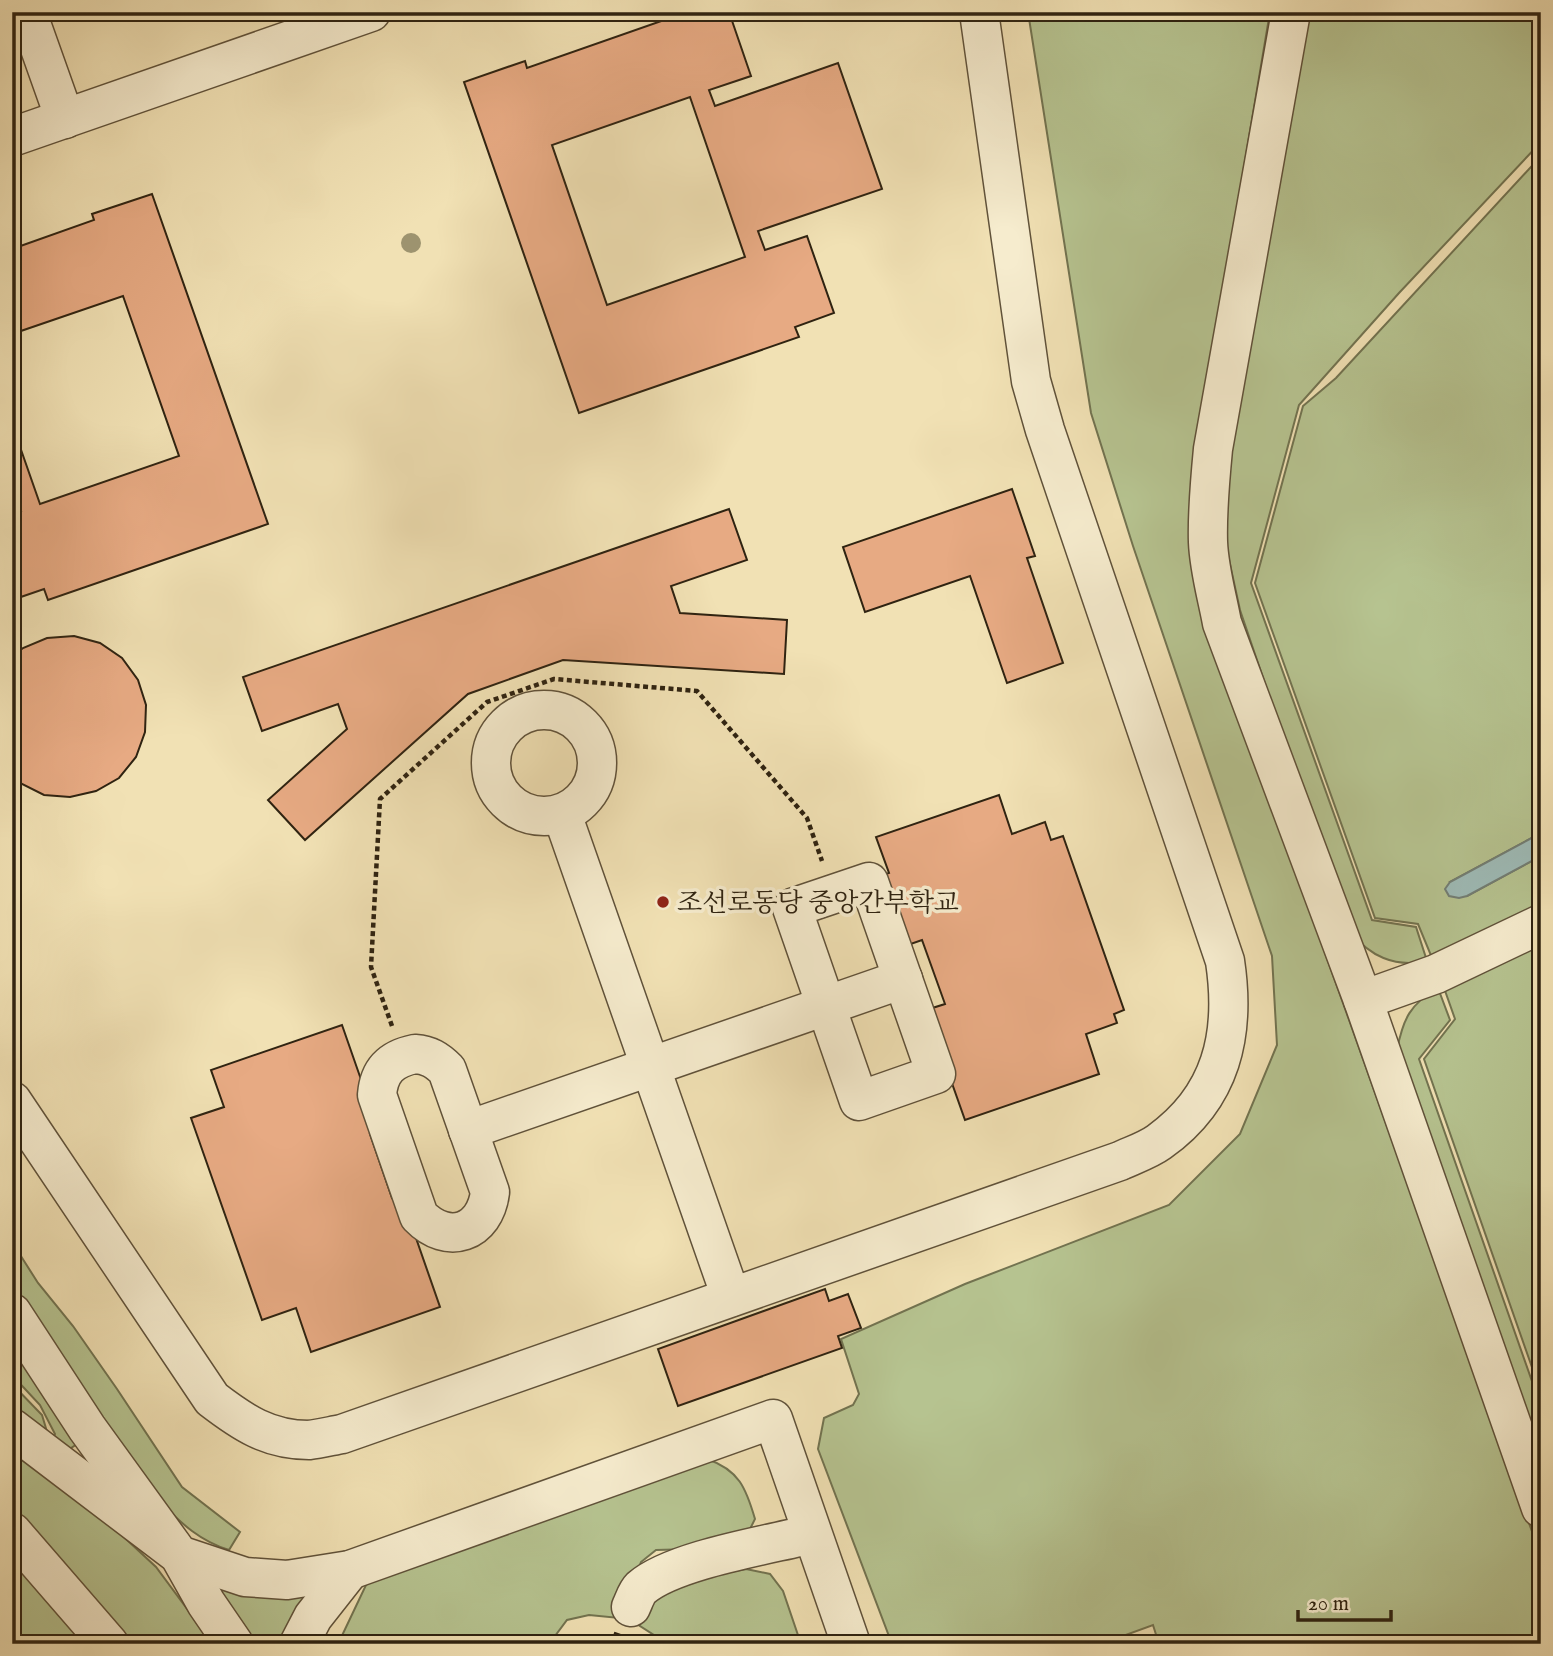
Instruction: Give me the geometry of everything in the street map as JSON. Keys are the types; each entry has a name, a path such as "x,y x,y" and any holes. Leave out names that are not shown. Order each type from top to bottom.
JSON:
{"street":[{"path":"27,12 65,119"},
{"path":"12,137 371,12"},
{"path":"12,1101 212,1399 243,1423 276,1436 309,1440 342,1434 1120,1161 1157,1143 1189,1116 1213,1081 1227,1038 1230,996 1225,961 1031,381 979,12"},
{"path":"1291,12 1213,449 1208,544 1222,623 1363,1000 1541,1508"},
{"path":"522,702 562,713 578,722 590,735 597,751 598,769 593,786 583,801 562,814 552,817 533,816 517,810 503,799 494,784 490,766 492,749 522,702"},
{"path":"562,814 731,1297"},
{"path":"869,882 903,979 936,1074 859,1101 792,908 869,882"},
{"path":"1363,1000 1436,974 1541,924"},
{"path":"468,1130 903,979"},
{"path":"427,1055 447,1070 490,1192 483,1216 464,1231 439,1231 419,1216 377,1095 383,1071 391,1062 402,1056 427,1055"},
{"path":"12,1313 87,1428 179,1555 206,1604 234,1644"},
{"path":"12,1428 179,1555 245,1577 286,1580 350,1570 773,1419 850,1644"},
{"path":"12,1532 109,1644"},
{"path":"631,1607 638,1590 657,1577 699,1561 812,1534"},
{"path":"299,1644 313,1617 350,1570"}],"path":[{"path":"402,1056 371,967 380,799 486,702 522,702 554,679 697,691 807,818 833,894"}],"green space":[{"path":"1028,12 1270,12 1198,442 1211,634 1539,1551 1541,1644 1159,1644 1153,1625 1101,1644 892,1644 818,1449 824,1418 853,1405 859,1394 841,1339 965,1284 1169,1205 1240,1134 1277,1045 1272,956 1133,546 1091,413"},
{"path":"1303,12 1541,12 1541,142 1399,293 1299,405 1251,583 1372,920 1416,927 1427,961 1415,963 1384,958 1365,947 1349,931 1240,610 1226,546 1228,456"},
{"path":"1541,156 1541,833 1450,882 1467,896 1541,856 1541,908 1432,958 1418,924 1375,918 1255,583 1303,406 1336,378"},
{"path":"1541,937 1541,1393 1424,1059 1455,1019 1443,985"},
{"path":"1438,988 1450,1020 1419,1059 1541,1407 1541,1472 1397,1050 1409,1013"},
{"path":"12,1242 38,1283 73,1326 117,1389 182,1487 240,1532 229,1550 192,1531 161,1503 12,1295"},
{"path":"12,1342 77,1444 68,1450 51,1443 55,1434 40,1405 12,1375"},
{"path":"12,1384 42,1415 48,1435 45,1438 12,1408"},
{"path":"12,1443 83,1499 156,1567 213,1644 131,1644 12,1511"},
{"path":"707,1459 727,1469 740,1482 755,1519 749,1531 692,1549 656,1550 641,1562 619,1618 589,1615 567,1620 549,1644 338,1644 366,1585 380,1570"},
{"path":"12,1543 99,1644 12,1644"},
{"path":"746,1569 770,1574 783,1591 801,1644 668,1644 637,1624 648,1593"},
{"path":"212,1586 309,1592 280,1644 249,1644"}],"water":[{"path":"1541,833 1541,856 1467,896 1449,896 1445,889 1450,882"}],"building":[{"path":"687,12 729,12 751,76 709,90 715,106 838,63 882,189 758,231 765,250 807,236 834,313 795,327 799,337 579,413 464,82 525,61 527,68","holes":["690,97 745,257 607,305 552,145"]},
{"path":"152,194 268,524 48,600 44,589 12,600 12,514 21,511 14,491 12,492 12,424 40,504 179,456 123,296 12,334 12,249 94,220 92,214"},
{"path":"1012,489 1035,556 1027,558 1063,663 1007,683 970,576 865,612 843,547"},
{"path":"729,509 747,560 671,586 680,613 787,620 784,674 563,660 468,694 305,840 268,800 347,729 338,704 262,731 243,677"},
{"path":"74,636 100,643 122,658 138,680 146,705 145,732 136,757 119,778 96,791 70,797 44,795 12,776 12,657 23,648 47,638"},
{"path":"999,795 1012,834 1045,822 1051,840 1063,836 1124,1010 1114,1014 1117,1023 1086,1034 1099,1074 965,1120 926,1010 945,1004 922,940 902,947 878,877 889,873 876,837"},
{"path":"342,1025 379,1131 370,1134 392,1198 401,1195 440,1307 311,1352 296,1308 262,1320 191,1118 224,1107 211,1070"},
{"path":"825,1289 829,1301 848,1294 861,1328 838,1336 842,1348 678,1406 658,1349"},
{"path":"615,1633 646,1644 611,1644"}],"place":[{"name":"조선로동당 중앙간부학교","path":"663,902"}]}
